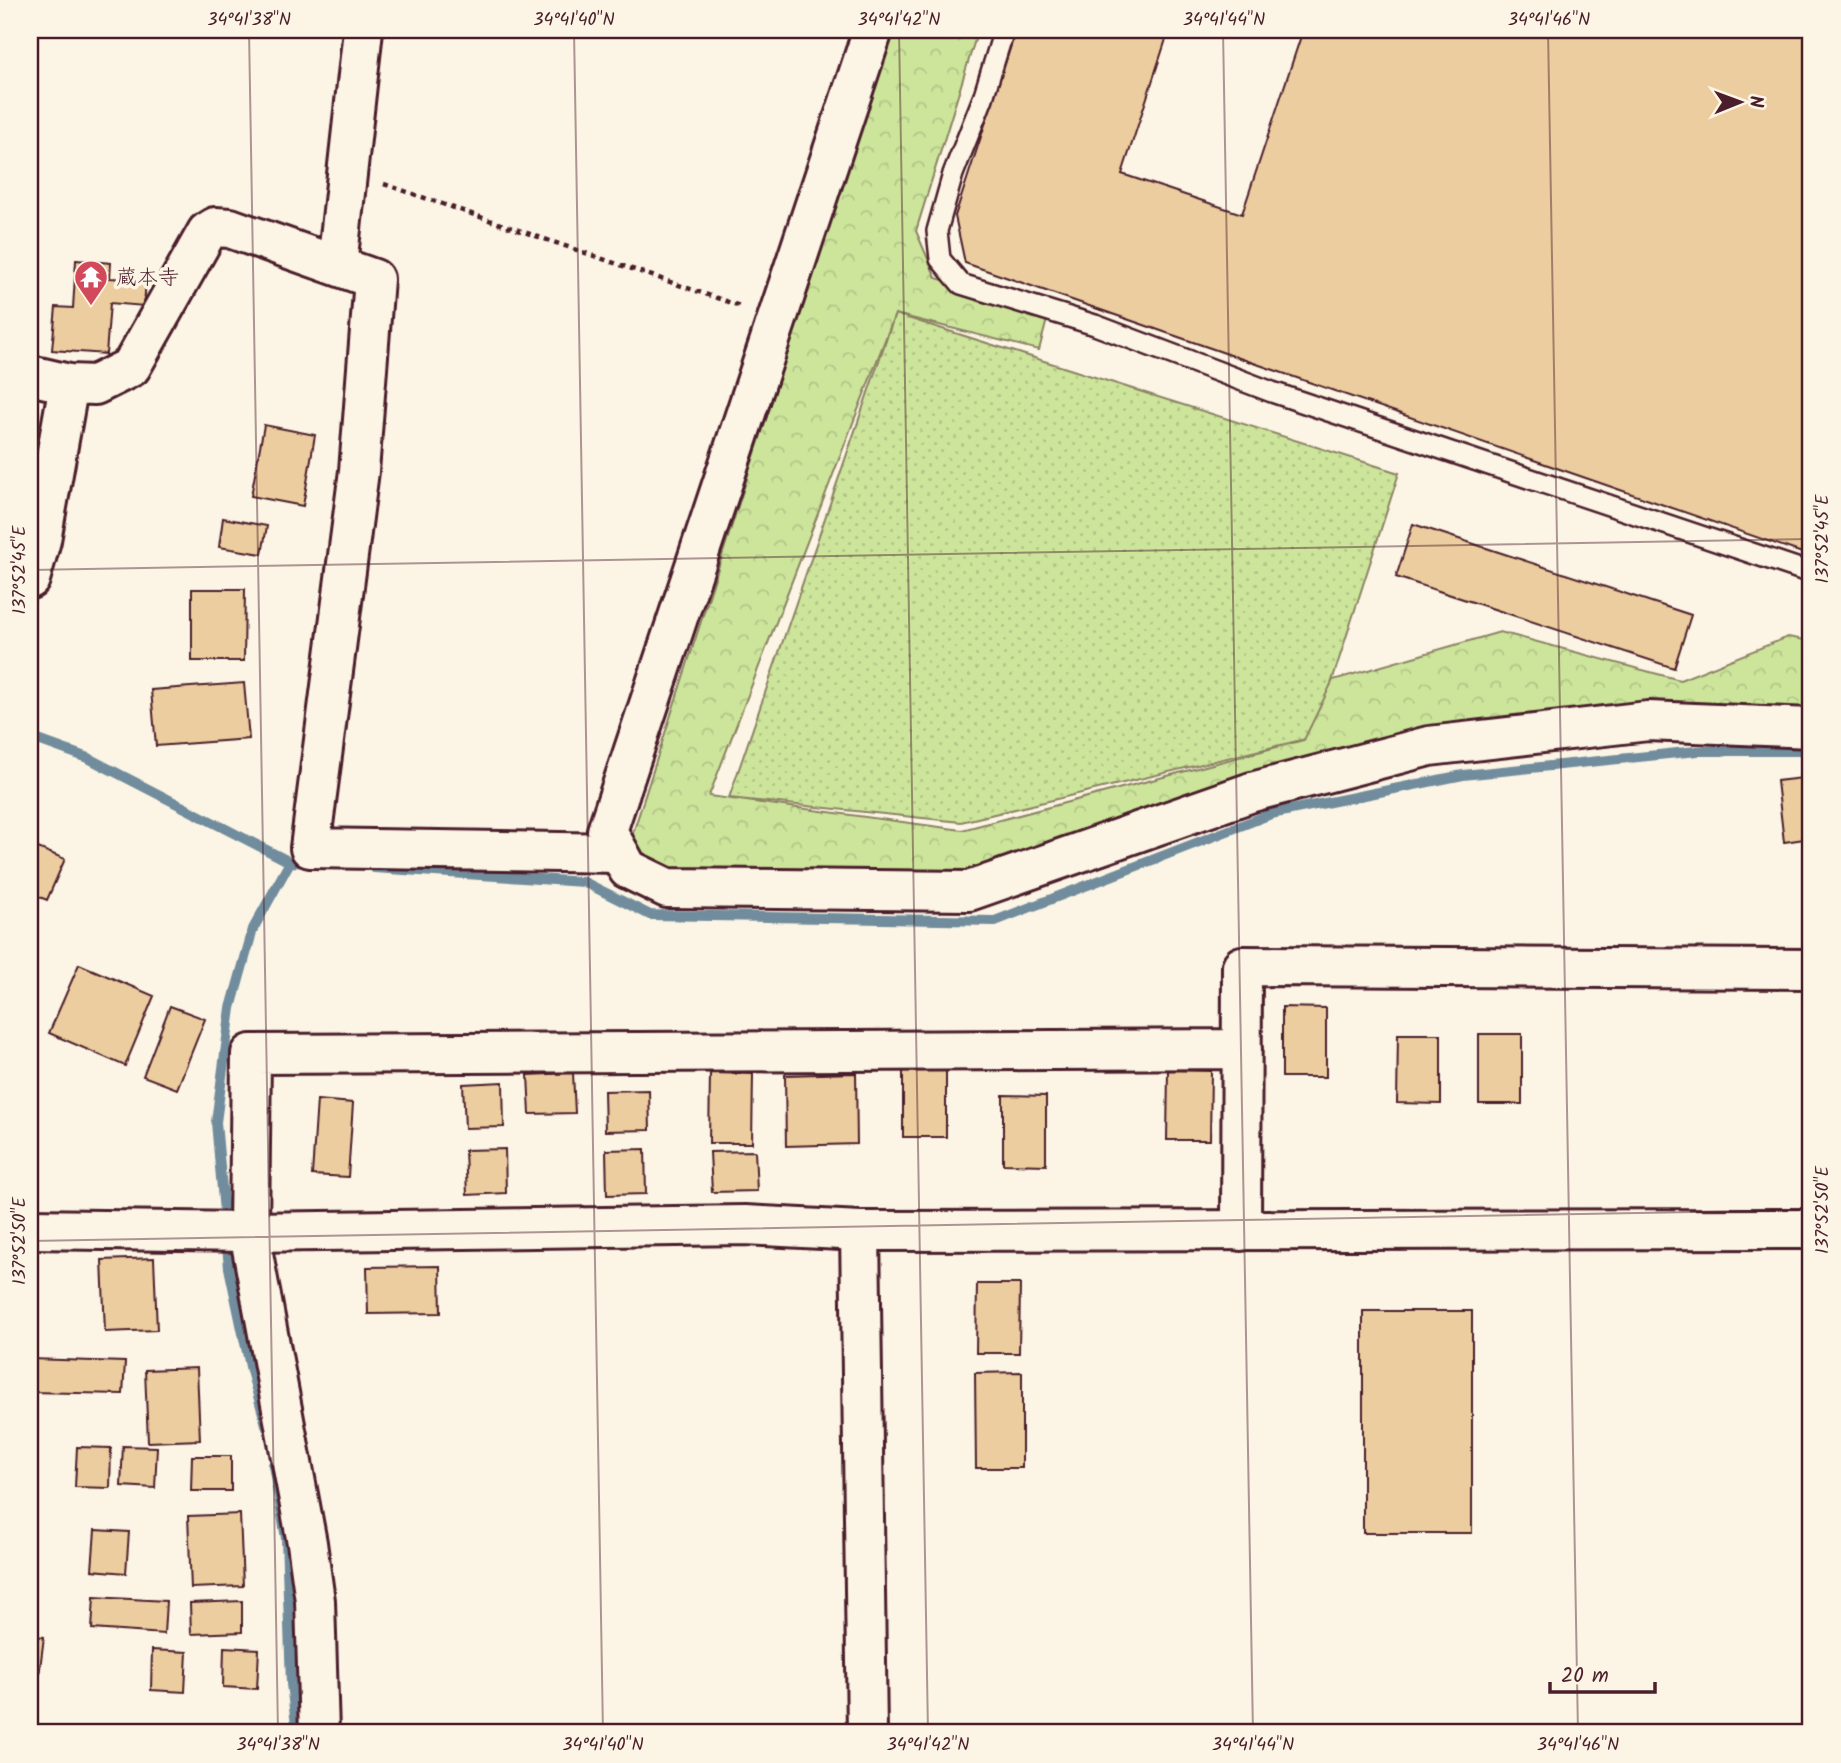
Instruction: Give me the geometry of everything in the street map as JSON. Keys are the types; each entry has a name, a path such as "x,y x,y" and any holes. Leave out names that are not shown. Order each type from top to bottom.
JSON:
{"street":[{"path":"337,265 363,30"},
{"path":"873,30 607,831 628,869 667,888 969,891 1252,792 1429,746 1648,721 1811,728"},
{"path":"30,374 69,384 95,385 131,367 206,232 215,227 230,228 374,279 359,471 310,848 619,853"},
{"path":"30,579 41,540 69,384"},
{"path":"1241,1231 1242,966 1811,969"},
{"path":"319,1733 314,1590 249,1232 251,1054 1242,1049"},
{"path":"30,1229 249,1232 744,1225 860,1231 1811,1230"},
{"path":"860,1231 867,1733"}],"lane":[{"path":"1004,30 983,98 953,174 937,231 940,259 961,285 1095,325 1272,392 1811,573"}],"path":[{"path":"347,172 777,318"}],"green space":[{"path":"891,30 978,30 916,231 936,278 1049,312 1039,350 895,314 709,796 962,830 1304,740 1333,680 1500,632 1680,680 1788,637 1811,641 1811,728 1429,746 957,891 690,888 624,861"},
{"path":"895,314 1399,473 1314,737 961,822 729,798"}],"building":[{"path":"1016,30 1169,30 1122,174 1242,214 1303,30 1811,30 1811,556 965,263 955,216"},
{"name":"蔵本寺","path":"76,260 111,263 110,278 146,280 144,306 110,303 106,354 52,350 56,307 73,308"},
{"path":"30,402 35,403 30,430"},
{"path":"264,425 315,435 303,506 251,496"},
{"path":"223,518 267,526 262,554 219,547"},
{"path":"1413,524 1691,615 1674,668 1396,577"},
{"path":"192,589 245,589 244,661 192,661"},
{"path":"244,683 249,739 156,746 151,690"},
{"path":"1811,777 1811,838 1784,842 1777,781"},
{"path":"33,846 65,859 47,900 30,893 30,853"},
{"path":"79,964 154,996 125,1066 49,1033"},
{"path":"170,1006 205,1019 177,1089 143,1076"},
{"path":"1282,1007 1326,1008 1326,1077 1282,1077"},
{"path":"1398,1034 1441,1034 1441,1104 1397,1103"},
{"path":"1479,1034 1522,1034 1522,1104 1479,1104"},
{"path":"903,1067 946,1067 946,1137 903,1137"},
{"path":"1168,1070 1211,1071 1210,1140 1167,1140"},
{"path":"573,1073 575,1113 530,1114 528,1075"},
{"path":"710,1073 753,1074 752,1143 709,1143"},
{"path":"856,1073 857,1144 786,1146 785,1075"},
{"path":"503,1082 504,1127 465,1128 463,1084"},
{"path":"649,1090 650,1130 605,1131 604,1091"},
{"path":"1003,1095 1046,1096 1046,1165 1003,1164"},
{"path":"317,1100 353,1103 348,1177 312,1175"},
{"path":"505,1149 506,1193 467,1195 465,1150"},
{"path":"645,1149 646,1194 607,1195 606,1150"},
{"path":"755,1151 757,1191 712,1192 710,1152"},
{"path":"154,1258 157,1330 105,1332 102,1260"},
{"path":"440,1266 441,1313 368,1314 367,1267"},
{"path":"977,1284 1020,1284 1019,1353 976,1353"},
{"path":"1363,1311 1472,1311 1472,1533 1363,1533"},
{"path":"30,1359 125,1362 123,1394 30,1392"},
{"path":"197,1368 200,1440 148,1442 145,1370"},
{"path":"1022,1372 1022,1468 976,1468 975,1373"},
{"path":"123,1446 157,1447 155,1488 121,1486"},
{"path":"77,1447 111,1448 110,1488 75,1487"},
{"path":"192,1456 231,1456 231,1491 191,1491"},
{"path":"240,1514 243,1586 191,1588 188,1516"},
{"path":"95,1530 129,1532 126,1573 92,1570"},
{"path":"94,1597 166,1601 164,1634 92,1629"},
{"path":"242,1601 242,1632 191,1634 190,1603"},
{"path":"30,1636 44,1637 38,1684 30,1683"},
{"path":"224,1647 259,1649 257,1689 223,1687"},
{"path":"152,1650 187,1652 185,1692 151,1690"}],"waterway":[{"path":"30,737 88,758 290,862 312,863"},
{"path":"374,868 584,882 650,915 995,921 1271,814 1463,775 1697,751 1811,751"},
{"path":"267,1428 251,1371 229,1268 216,1122 231,1008 253,929 290,862"},
{"path":"273,1465 286,1538 291,1684 297,1733"}],"place":[{"name":"蔵本寺","path":"91,307"}]}
